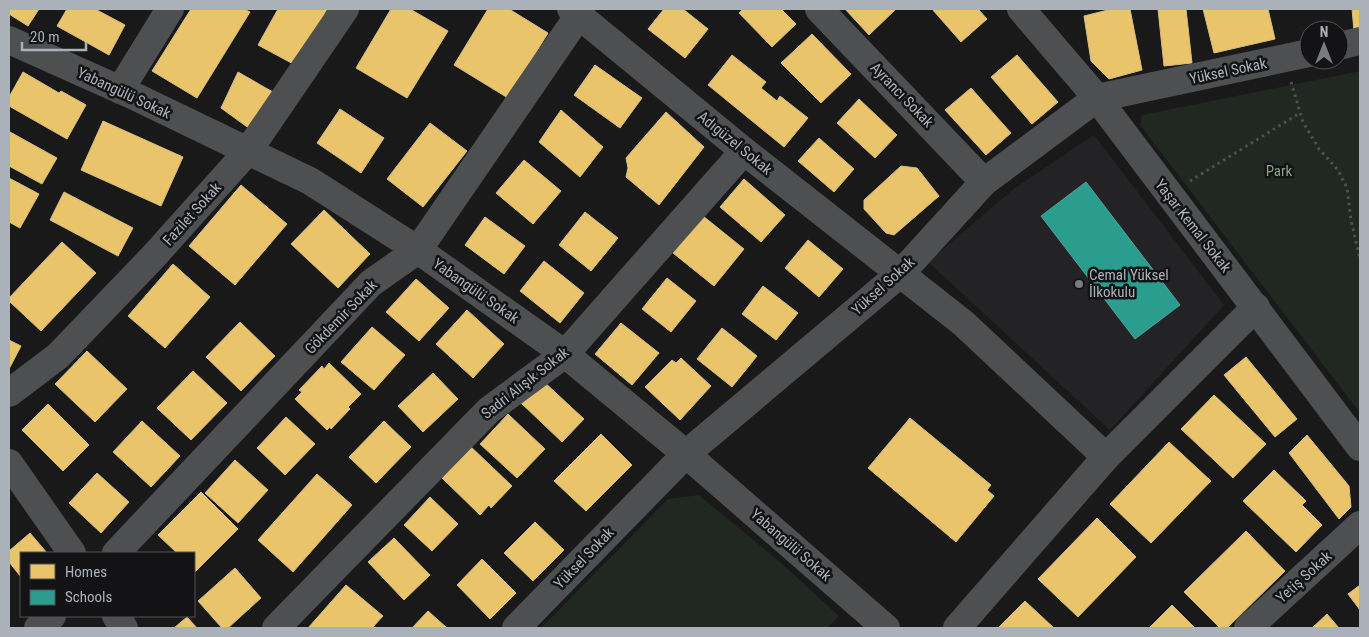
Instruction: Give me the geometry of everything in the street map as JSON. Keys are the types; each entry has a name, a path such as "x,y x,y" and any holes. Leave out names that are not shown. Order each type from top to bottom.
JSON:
{"street":[{"path":"120,90 170,9"},
{"name":"Fazilet Sokak","path":"9,393 58,356 153,257 248,151 345,9"},
{"name":"Ayrancı Sokak","path":"819,9 984,182"},
{"name":"Yaşar Kemal Sokak","path":"1022,9 1097,98 1168,195 1256,307 1360,447"},
{"name":"Adıgüzel Sokak","path":"575,12 744,151 963,323 1106,457"},
{"name":"Gökdemir Sokak","path":"117,552 371,283 418,250 575,12"},
{"name":"Yabangülü Sokak","path":"11,48 120,90 310,181 418,250 566,354 686,454 878,626"},
{"name":"Yüksel Sokak","path":"516,628 686,454 901,273 984,182 1097,98 1296,56"},
{"name":"Sadri Alışık Sokak","path":"276,628 489,410 566,354 744,151"},
{"path":"957,628 1106,457 1256,307"},
{"path":"9,463 71,552"},
{"name":"Yetiş Sokak","path":"1248,628 1360,526"},
{"path":"38,628 51,617"},
{"path":"117,617 124,628"}],"path":[{"path":"1296,56 1300,112 1303,122 1319,149 1338,170 1347,188 1351,220 1360,258"},
{"path":"1168,195 1300,112"}],"shaded area":[{"name":"Cemal Yüksel İlkokulu","path":"1094,135 1224,305 1110,430 928,262 1015,188"}],"green space":[{"name":"Park","path":"1360,71 1360,413 1140,125 1142,115"},
{"path":"699,495 780,562 839,616 827,628 541,628 668,499"}],"building: Homes":[{"path":"9,9 39,9 28,26 9,14"},
{"path":"67,9 95,9 125,25 109,55 57,26"},
{"path":"191,9 244,9 250,12 197,98 152,71"},
{"path":"278,9 327,9 297,66 258,45"},
{"path":"391,9 410,9 448,31 407,98 356,68"},
{"path":"488,9 509,9 548,33 508,98 454,65"},
{"path":"664,9 683,9 708,29 685,58 648,29"},
{"path":"743,9 781,9 796,24 772,47 739,13"},
{"path":"845,9 896,9 869,35"},
{"path":"932,9 978,9 987,19 961,42"},
{"path":"1112,9 1130,9 1142,70 1109,79 1091,61 1084,16"},
{"path":"1158,9 1186,9 1192,63 1164,66"},
{"path":"1203,9 1268,9 1275,39 1214,53"},
{"path":"1352,9 1360,9 1360,30 1354,31"},
{"path":"812,34 851,74 821,103 781,63"},
{"path":"732,55 766,82 761,88 777,101 780,96 808,118 784,147 708,85"},
{"path":"1017,55 1058,102 1032,124 991,77"},
{"path":"595,65 642,98 620,128 574,95"},
{"path":"23,72 59,93 61,91 86,105 67,139 9,106 9,97"},
{"path":"238,72 278,95 250,129 221,108"},
{"path":"971,88 1011,133 986,155 945,110"},
{"path":"859,99 897,135 875,158 837,123"},
{"path":"340,109 384,138 361,173 317,143"},
{"path":"561,110 603,147 580,177 539,142"},
{"path":"666,112 704,147 659,205 626,177 628,168 626,158"},
{"path":"103,121 183,157 161,206 81,170"},
{"path":"430,123 467,151 423,207 387,179"},
{"path":"10,132 57,158 42,184 9,166"},
{"path":"819,138 854,169 834,192 798,161"},
{"path":"524,160 561,191 533,224 496,193"},
{"path":"901,166 917,168 939,196 894,235 886,233 864,209 864,200"},
{"path":"9,178 39,194 20,228 9,222"},
{"path":"744,179 785,215 761,242 720,207"},
{"path":"241,185 287,224 235,285 189,246"},
{"path":"64,192 133,228 118,256 50,220"},
{"path":"324,210 370,254 338,288 291,244"},
{"path":"585,212 618,238 591,271 559,245"},
{"path":"703,216 744,249 714,286 673,253 683,241 681,239"},
{"path":"485,217 525,246 504,274 465,245"},
{"path":"808,240 843,269 819,297 785,268"},
{"path":"62,242 96,273 41,331 9,301 9,298"},
{"path":"544,261 584,293 560,323 520,291"},
{"path":"173,264 210,297 165,348 128,316"},
{"path":"667,278 696,301 671,332 642,309"},
{"path":"416,279 449,308 419,341 386,312"},
{"path":"763,286 798,313 776,340 742,314"},
{"path":"467,310 504,344 473,378 436,344"},
{"path":"240,322 275,356 241,391 206,357"},
{"path":"621,323 659,353 632,385 595,354"},
{"path":"372,327 405,355 374,390 341,362"},
{"path":"722,328 757,356 732,387 697,359"},
{"path":"9,340 21,346 9,369"},
{"path":"87,351 127,389 95,422 55,384"},
{"path":"1246,357 1297,419 1275,437 1224,375"},
{"path":"681,358 711,386 680,420 645,387 672,360 676,363"},
{"path":"329,363 361,394 348,407 350,409 331,429 330,427 327,430 295,399 302,392 299,390 322,366 324,369"},
{"path":"193,371 227,403 191,440 157,408"},
{"path":"433,373 458,399 423,432 398,406"},
{"path":"542,380 584,419 562,442 521,403"},
{"path":"1214,395 1266,444 1233,478 1181,429"},
{"path":"48,404 89,445 63,471 22,430"},
{"path":"508,414 545,449 517,478 480,444"},
{"path":"286,417 315,444 285,475 257,448"},
{"path":"910,418 991,485 987,490 994,496 956,542 868,468"},
{"path":"142,421 180,456 151,487 113,452"},
{"path":"384,421 411,447 376,483 349,457"},
{"path":"601,434 632,465 586,511 554,481"},
{"path":"1307,435 1349,486 1351,507 1339,519 1289,453"},
{"path":"1169,442 1211,481 1151,543 1110,504"},
{"path":"469,445 512,486 491,508 489,505 480,515 442,478"},
{"path":"235,460 268,490 238,523 205,493"},
{"path":"1274,470 1306,501 1302,505 1322,525 1296,552 1243,501"},
{"path":"97,473 129,502 101,533 69,503"},
{"path":"317,474 352,505 293,572 258,540"},
{"path":"201,492 238,529 195,572 195,552 176,552 158,535"},
{"path":"430,497 458,524 432,551 404,525"},
{"path":"1097,518 1136,557 1078,617 1038,579"},
{"path":"535,522 564,550 533,581 504,553"},
{"path":"1246,531 1285,571 1227,628 1220,628 1184,592"},
{"path":"30,533 46,552 20,552 20,576 9,562 9,551"},
{"path":"394,538 430,575 404,600 368,562"},
{"path":"482,559 516,593 490,619 457,585"},
{"path":"235,568 261,598 228,628 222,628 198,601"},
{"path":"346,585 383,616 372,628 308,628"},
{"path":"1360,585 1360,610 1348,594"},
{"path":"1025,601 1054,628 998,628"},
{"path":"1172,605 1195,628 1149,628"},
{"path":"428,611 447,628 412,628"},
{"path":"1327,614 1339,628 1312,628"},
{"path":"187,617 197,628 174,628"}],"building: Schools":[{"path":"1086,182 1180,305 1135,339 1041,216"}],"place":[{"name":"Cemal Yüksel İlkokulu","path":"1079,284"}]}
